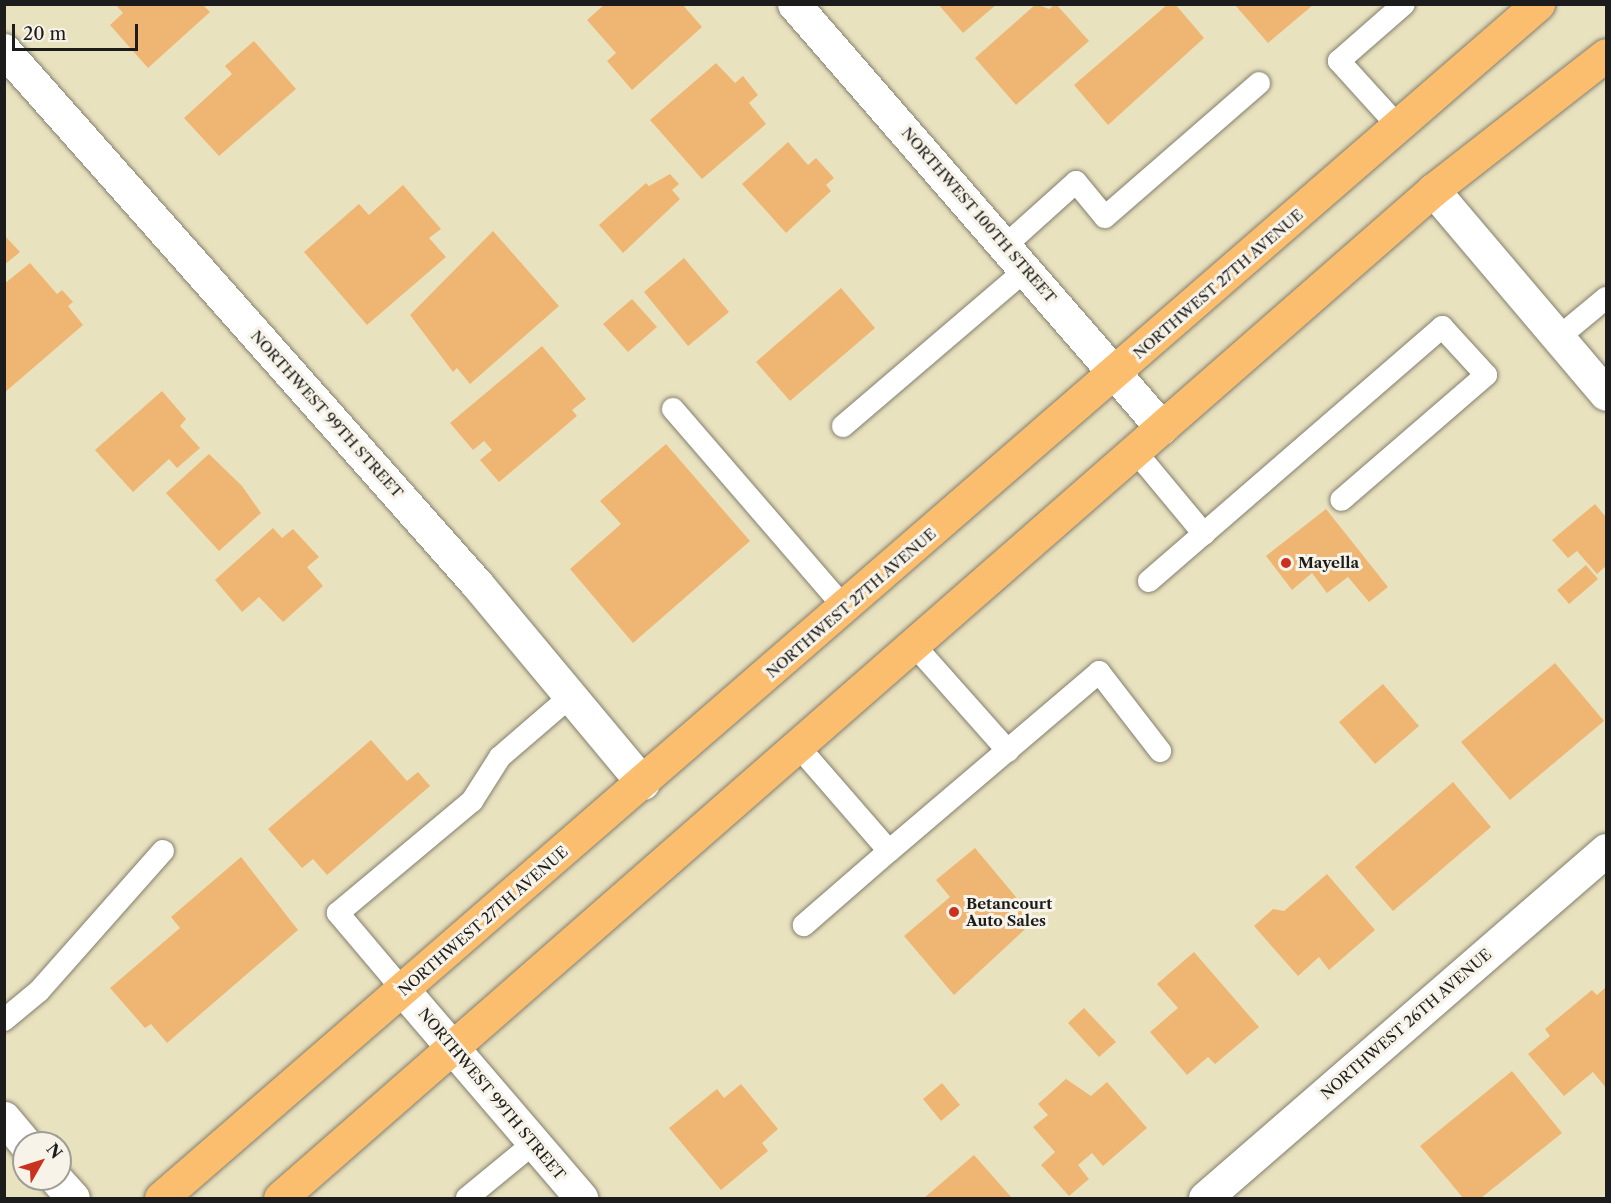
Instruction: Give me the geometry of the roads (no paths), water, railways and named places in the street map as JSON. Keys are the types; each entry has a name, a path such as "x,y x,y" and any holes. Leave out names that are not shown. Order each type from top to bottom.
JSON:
{"main road":[{"name":"NORTHWEST 27TH AVENUE","path":"161,1198 1116,374 1538,4"},
{"path":"280,1198 451,1046 1433,190 1606,55"}],"street":[{"name":"NORTHWEST 100TH STREET","path":"794,4 1017,257 1162,428"},
{"name":"NORTHWEST 99TH STREET","path":"4,50 571,696 643,783"},
{"path":"1433,190 1606,394"},
{"name":"NORTHWEST 26TH AVENUE","path":"1205,1198 1606,850"},
{"name":"NORTHWEST 99TH STREET","path":"403,990 581,1198"},
{"path":"4,1118 15,1131"}],"lane":[{"path":"1398,126 1339,61 1404,4"},
{"path":"843,426 1017,257 1076,183 1105,217 1259,83"},
{"path":"1559,337 1606,298"},
{"path":"1149,581 1442,327 1486,375 1341,500"},
{"path":"673,409 845,608"},
{"path":"1135,451 1204,534"},
{"path":"913,644 1008,752"},
{"path":"804,925 1100,672 1160,751"},
{"path":"403,990 338,914 472,801 500,757 571,696"},
{"path":"797,745 889,851"},
{"path":"4,1020 39,992 163,851"},
{"path":"467,1198 534,1143"}],"place":[{"name":"Mayella","path":"1286,563"},
{"name":"Betancourt Auto Sales","path":"954,912"}]}
